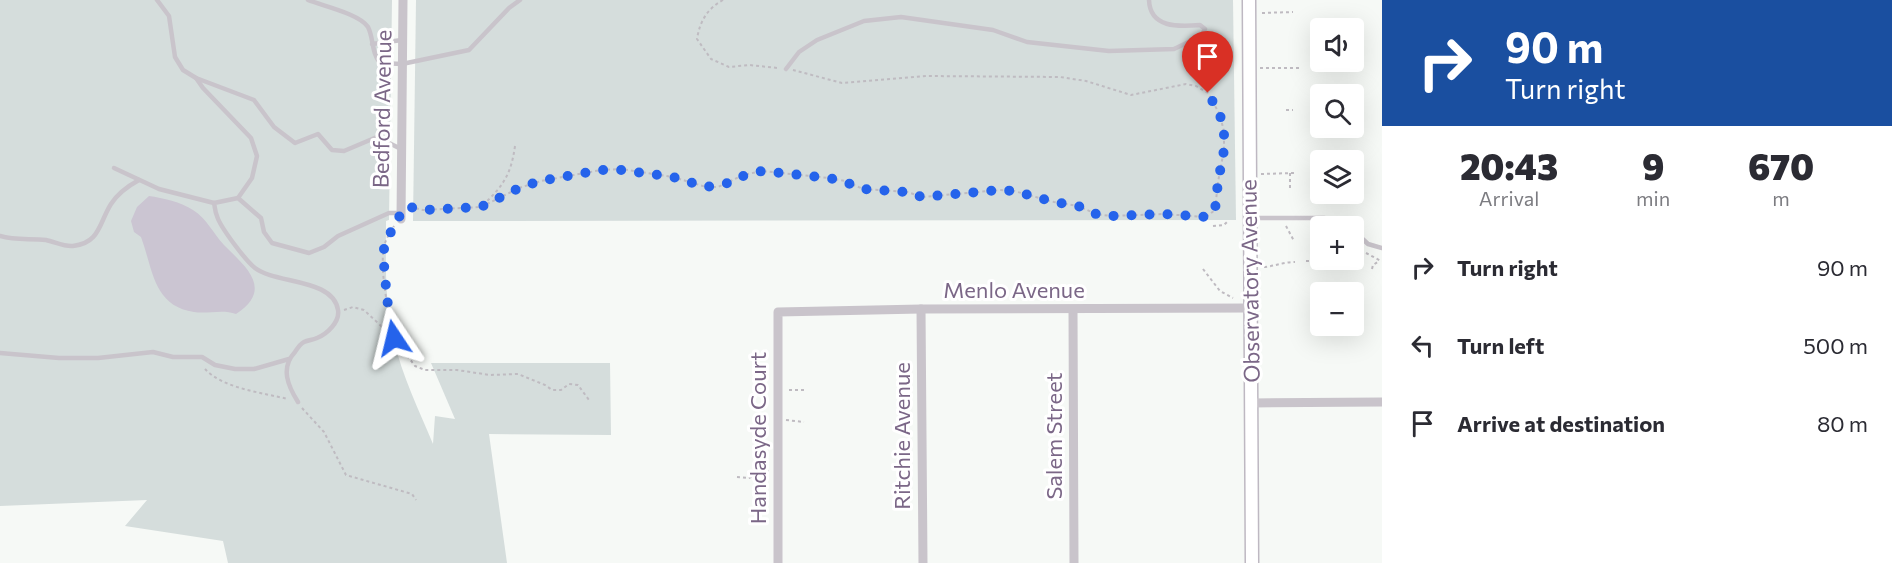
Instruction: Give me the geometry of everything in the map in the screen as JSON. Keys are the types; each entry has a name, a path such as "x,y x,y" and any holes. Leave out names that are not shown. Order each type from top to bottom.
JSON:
{"street":[{"name":"Bedford Avenue","path":"401,216 403,0"},
{"name":"Observatory Avenue","path":"1249,0 1252,563"},
{"name":"Menlo Avenue","path":"778,312 1250,308"},
{"name":"Ritchie Avenue","path":"921,309 923,563"},
{"name":"Salem Street","path":"1074,310 1074,563"},
{"name":"Handasyde Court","path":"778,312 778,563"},
{"path":"1252,403 1382,402"}],"lane":[{"path":"157,0 169,16 175,57 183,70 196,78 254,100 274,127 295,143 318,135 332,150 344,151 376,137 401,149"},
{"path":"308,0 359,18 369,29 374,56 380,63 402,64 469,50 509,8 520,0"},
{"path":"786,69 799,52 817,40 864,21 902,17 993,30 1027,42 1109,51 1174,49 1201,36 1205,29 1200,25 1176,26 1157,20 1150,12 1149,0"},
{"path":"372,44 402,40"},
{"path":"114,168 159,189 214,203 238,198 252,178 257,156 251,138 196,78"},
{"path":"0,236 45,240 71,247 89,242 101,227 111,204 127,186 139,180"},
{"path":"238,198 261,218 264,232 272,243 309,253 324,247 338,236 389,213 401,216"},
{"path":"214,203 216,216 224,231 255,268 274,276 313,285 328,295 338,311 335,324 320,337 303,342 289,359 286,373 288,387 298,402"},
{"path":"1249,218 1310,218"},
{"path":"1364,240 1368,244 1382,248"},
{"path":"0,353 59,358 98,358 153,352 173,357 202,357 215,365 235,369 254,369 289,359"}],"path":[{"path":"394,338 387,299 383,253 386,241 404,208 423,210 481,207 519,188 540,181 601,170 621,170 673,177 706,187 728,183 762,171 829,178 863,189 907,192 922,197 1000,190 1014,191 1078,206 1096,214 1111,216 1164,214 1206,217 1215,210 1224,150 1224,132 1220,115 1208,93 1196,86 1176,86 1131,95 1086,81 1060,77 927,76 842,83 786,69 749,65 729,67 711,59 697,39 699,27 706,12 723,0"},
{"path":"1262,13 1293,12"},
{"path":"1249,69 1300,68"},
{"path":"1286,110 1293,110"},
{"path":"481,207 507,179 513,164 515,146"},
{"path":"1249,174 1292,173 1290,189"},
{"path":"1287,219 1286,227 1294,241"},
{"path":"1213,226 1224,225 1228,221"},
{"path":"1366,253 1381,260"},
{"path":"1372,269 1372,265 1381,260"},
{"path":"1264,267 1275,266 1282,262 1295,262"},
{"path":"1203,269 1220,291 1238,302"},
{"path":"338,311 352,307 364,310 394,338 415,366 425,370 457,370 490,375 518,374 552,390 561,390 569,384 578,385 589,400"},
{"path":"197,357 212,377 226,383 298,402 324,432 346,475 412,494 416,500"},
{"path":"778,391 804,390"},
{"path":"778,420 804,422"},
{"path":"737,477 749,478 769,471"}],"shaded area":[{"path":"0,0 392,0 389,220 386,221 387,296 397,353 433,444 435,416 455,419 431,363 610,363 611,435 489,434 507,563 228,563 223,541 125,526 147,500 0,506"},
{"path":"416,0 1233,0 1236,220 413,221"},
{"path":"149,196 188,207 198,214 247,270 255,287 253,296 247,305 236,314 194,312 180,308 162,294 152,273 141,237 134,232 131,221 137,207"}],"route":[{"path":"394,338 387,299 383,253 386,241 404,208 423,210 481,207 519,188 540,181 578,176 601,170 621,170 673,177 706,187 718,186 762,171 829,178 863,189 907,192 922,197 1000,190 1014,191 1078,206 1096,214 1111,216 1164,214 1206,217 1215,210 1224,150 1224,132 1220,115 1208,93"}]}
